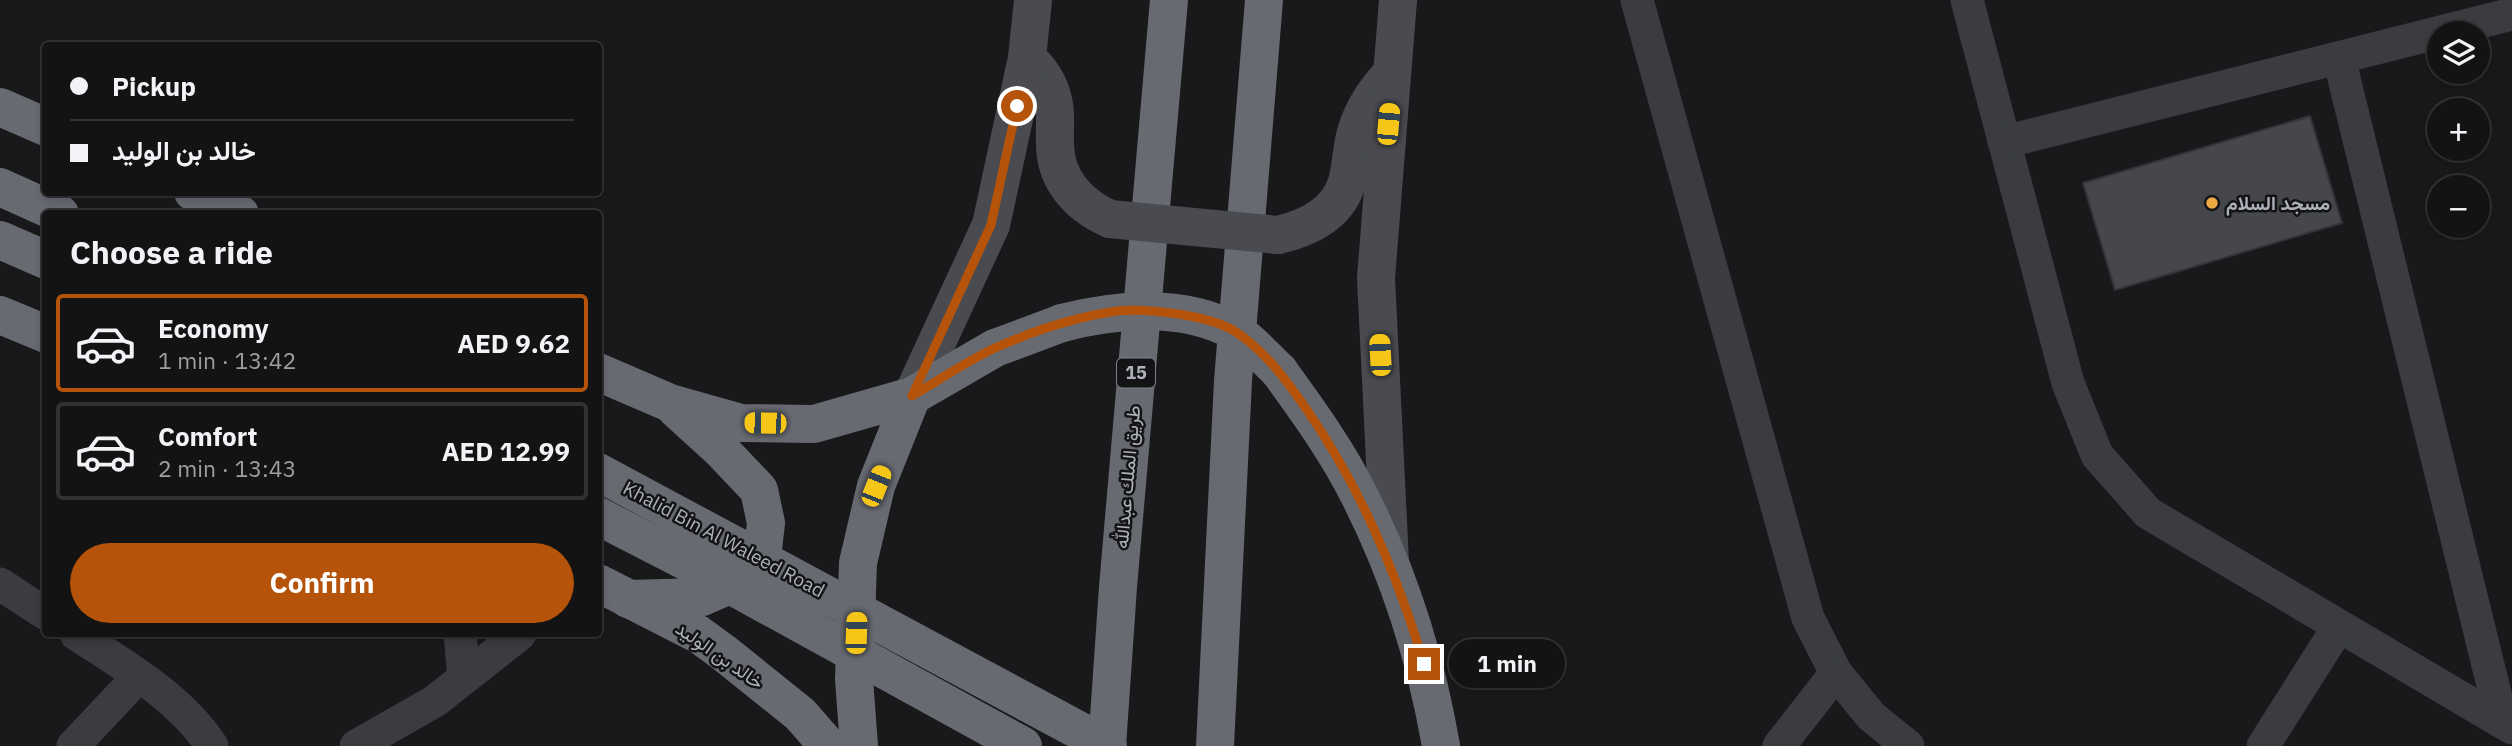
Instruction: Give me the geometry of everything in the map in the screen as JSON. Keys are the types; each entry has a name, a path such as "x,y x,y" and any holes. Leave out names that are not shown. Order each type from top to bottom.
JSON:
{"highway":[{"name":"طريق الملك عبدالله","path":"1108,746 1118,587 1167,0"},
{"path":"1215,746 1233,381 1264,0"},
{"path":"0,107 42,125"},
{"path":"0,187 51,210"},
{"path":"202,196 231,210"},
{"path":"0,240 42,258"},
{"path":"602,374 670,403 741,423 814,424 912,396 995,348 1062,323 1120,311 1178,314 1235,331 1279,371 1322,432 1353,485 1390,562 1424,664 1441,746"},
{"path":"0,315 42,332"},
{"path":"859,746 854,679 858,563 876,486 912,396"},
{"path":"613,591 702,597 743,579 762,548 766,523 759,490 670,403"},
{"name":"Khalid Bin Al Waleed Road","path":"602,474 1108,746"},
{"name":"Khalid Bin Al Waleed Road","path":"602,518 705,570 1023,746"},
{"name":"خالد بن الوليد","path":"613,591 698,634 800,714 828,746"}],"main road":[{"path":"912,396 991,225 1027,58 1032,0"},
{"path":"1390,562 1376,278 1398,0"},
{"path":"1027,58 1048,83 1053,98 1056,114 1055,144 1061,174 1069,189 1094,212 1110,219 1278,235 1312,223 1340,200 1347,180 1357,128 1371,98 1392,72"}],"street":[{"path":"1637,0 1808,618 1836,673 1871,716 1908,746"},
{"path":"1966,0 2068,383 2097,455 2148,513 2507,725"},
{"path":"2004,142 2512,14"},
{"path":"2339,58 2507,725"},
{"path":"0,584 42,611"},
{"path":"2263,746 2339,626"},
{"path":"80,637 139,676 199,726 212,746"},
{"path":"460,637 464,678"},
{"path":"356,746 435,701 516,637"},
{"path":"1779,746 1836,673"},
{"path":"73,746 139,676"}],"building":[{"name":"مسجد السلام","path":"2310,116 2342,223 2115,290 2083,183"}],"place":[{"name":"مسجد السلام","path":"2212,203"}],"route":[{"path":"1017,106 991,225 912,396 995,348 1062,323 1091,316 1120,311 1178,314 1235,331 1279,371 1322,432 1359,495 1390,562 1424,664"}]}
